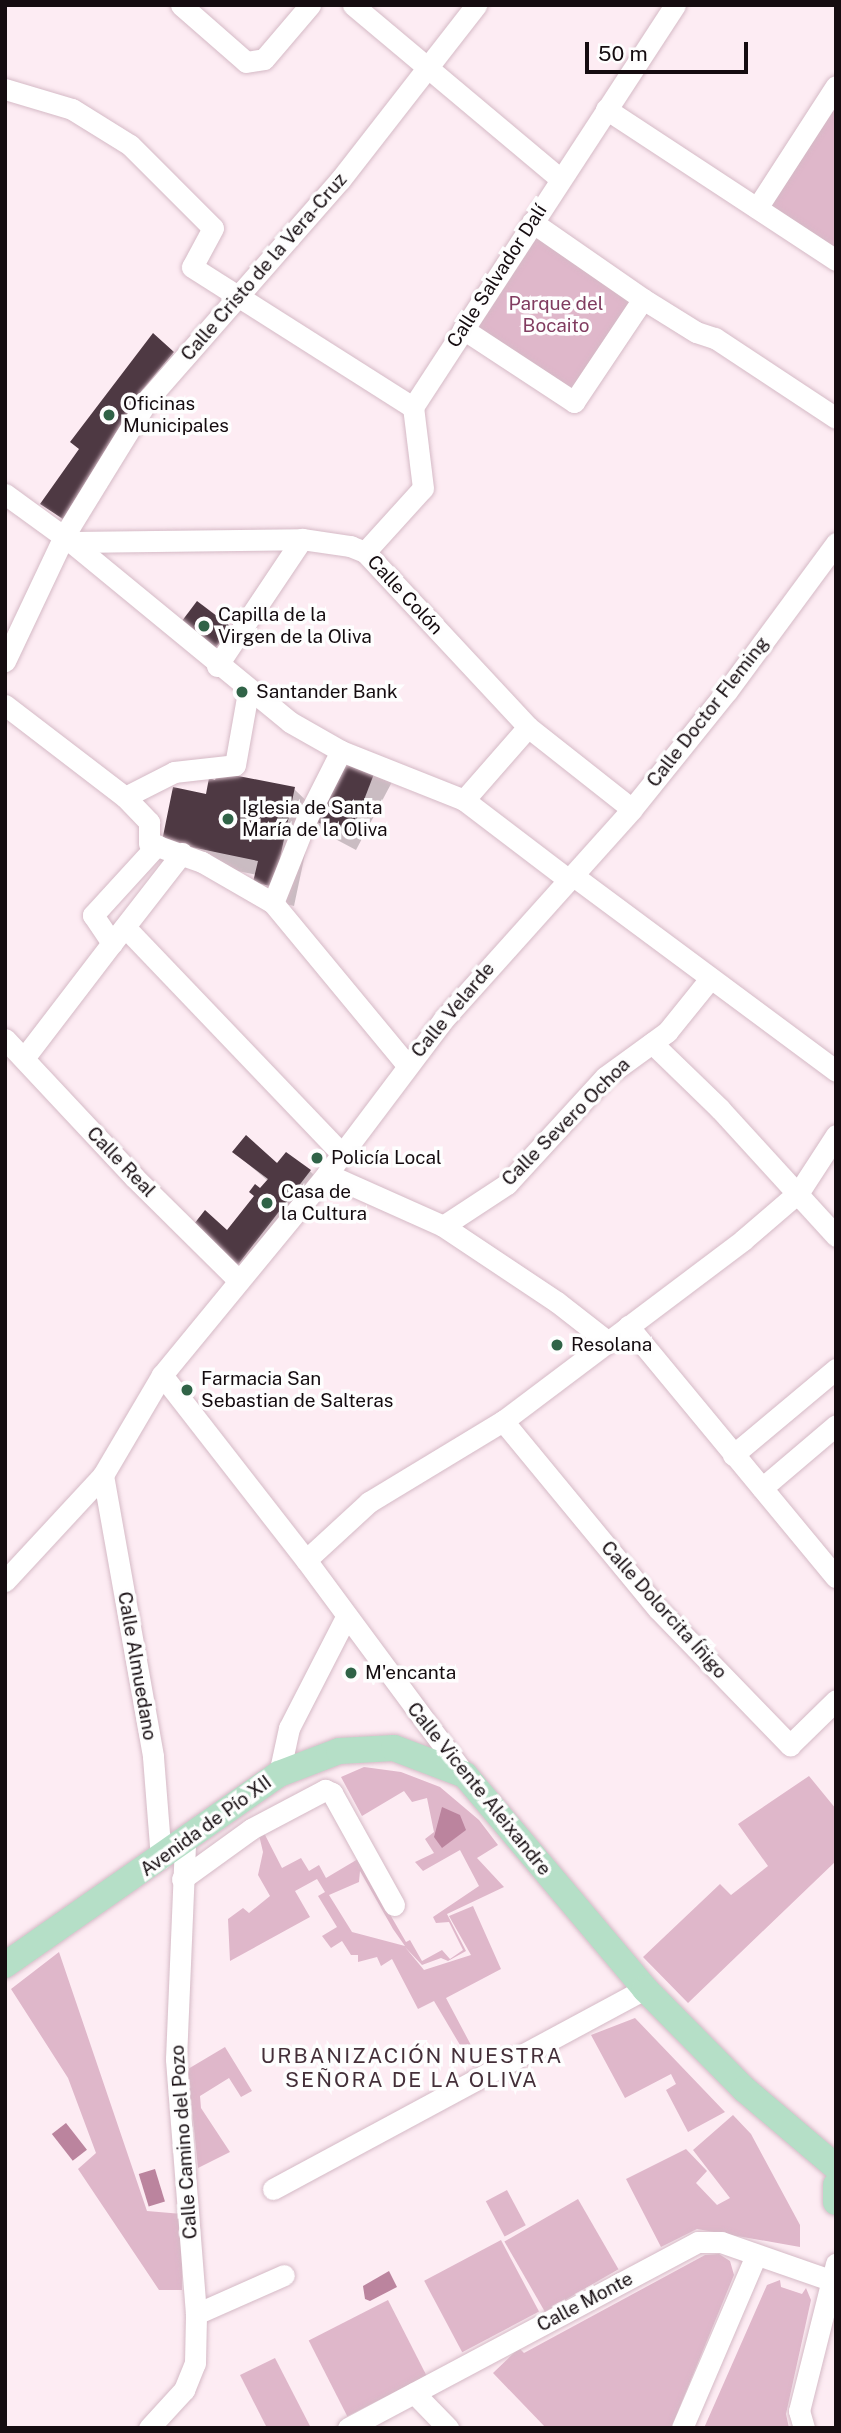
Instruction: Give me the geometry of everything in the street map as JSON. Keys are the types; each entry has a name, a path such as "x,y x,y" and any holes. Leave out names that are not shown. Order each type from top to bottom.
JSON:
{"main road":[{"name":"Avenida de Pío XII","path":"5,1965 161,1859 279,1774 338,1751 368,1747 418,1754 465,1775"},
{"name":"Calle Vicente Aleixandre","path":"465,1775 645,1989 744,2089 836,2167"},
{"path":"836,2186 836,2202"}],"street":[{"path":"181,5 246,62 264,59 310,5"},
{"path":"353,5 560,179"},
{"name":"Calle Cristo de la Vera-Cruz","path":"5,661 68,539 149,398 340,180 476,5"},
{"name":"Calle Salvador Dalí","path":"413,407 675,5"},
{"path":"5,89 72,109 130,145 176,186 213,228 192,267 235,298 413,407 423,488 365,552"},
{"path":"757,208 834,93"},
{"path":"606,109 836,260"},
{"path":"532,222 643,299 696,332 715,338 836,418"},
{"path":"463,329 574,402 643,299"},
{"path":"5,494 68,539 248,692 341,751 464,800 836,1071"},
{"name":"Calle Colón","path":"68,539 302,539 350,545 365,552 528,727 632,809"},
{"path":"217,666 302,539"},
{"name":"Calle Doctor Fleming","path":"572,879 828,570 836,543"},
{"path":"125,797 174,772 235,765 248,692"},
{"path":"8,715 125,797 149,822 149,843 182,853 273,903 407,1065"},
{"path":"464,800 528,727"},
{"path":"273,903 307,818 341,751"},
{"path":"157,845 93,915 119,935 342,1154"},
{"path":"24,1058 182,853"},
{"name":"Calle Velarde","path":"5,1581 103,1475 162,1375 327,1174 407,1065 560,884 572,879"},
{"name":"Calle Severo Ochoa","path":"443,1226 507,1184 605,1077 652,1043 688,1010 709,980"},
{"name":"Calle Real","path":"5,1040 135,1178 239,1281"},
{"path":"652,1043 799,1192 836,1236"},
{"path":"306,1560 369,1502 503,1421 743,1240 799,1192 836,1135"},
{"path":"327,1174 443,1226 557,1302 607,1341"},
{"path":"628,1326 836,1577"},
{"path":"733,1455 836,1369"},
{"name":"Calle Vicente Aleixandre","path":"162,1375 306,1560 465,1775"},
{"name":"Calle Dolorcita Íñigo","path":"503,1421 658,1609 790,1745 836,1700"},
{"path":"762,1488 836,1425"},
{"name":"Calle Almuedano","path":"103,1475 153,1757 161,1859"},
{"path":"279,1774 289,1728 346,1617"},
{"path":"182,1879 251,1829 326,1790 332,1793 394,1905"},
{"name":"Calle Camino del Pozo","path":"149,2428 188,2381 195,2363 196,2314 176,2059 185,1841"},
{"path":"273,2189 645,1989"},
{"name":"Calle Monte","path":"348,2428 698,2242 721,2242 756,2255 835,2275"},
{"path":"682,2428 756,2255"},
{"path":"196,2314 284,2275"},
{"path":"804,2428 799,2412 835,2275"},
{"path":"414,2393 448,2428"}],"green space":[{"path":"836,98 836,260 757,208"},
{"name":"Parque del Bocaito","path":"532,222 643,299 570,403 459,326"},
{"path":"364,1767 401,1772 440,1787 479,1820 498,1845 477,1858 504,1887 447,1914 466,1951 448,1961 441,1958 422,1965 405,1947 424,1970 471,1955 449,1916 473,1906 501,1969 446,1998 481,2064 473,2067 434,2001 418,2009 392,1959 381,1966 377,1957 358,1962 358,1955 351,1955 342,1941 331,1948 322,1936 337,1927 318,1896 325,1892 317,1879 295,1891 310,1917 230,1961 228,1919 243,1908 249,1913 270,1896 258,1875 263,1852 259,1835 264,1833 282,1868 301,1858 309,1871 319,1865 326,1878 358,1859 406,1942 410,1940 422,1961 442,1950 450,1959 463,1950 449,1922 436,1923 433,1917 479,1886 460,1850 423,1871 415,1862 434,1853 425,1839 434,1832 427,1798 412,1802 404,1791 362,1816 341,1777","holes":["360,1871 405,1946 352,1932 329,1895 359,1882"]},
{"path":"809,1776 836,1809 836,1861 688,2003 643,1957 720,1884 731,1895 768,1866 738,1824"},
{"path":"59,1952 147,2211 182,2214 182,2290 159,2290 78,2169 96,2153 68,2078 11,1989"},
{"path":"635,2018 725,2112 688,2132 666,2090 676,2084 671,2074 625,2098 591,2035"},
{"path":"225,2047 252,2091 241,2097 229,2078 200,2096 201,2108 230,2152 198,2168 188,2069"},
{"path":"733,2115 751,2134 800,2225 800,2247 697,2229 661,2247 626,2179 686,2149 707,2171 696,2183 717,2205 730,2198 693,2150"},
{"path":"507,2190 526,2225 505,2237 486,2201"},
{"path":"578,2199 618,2269 545,2312 504,2242"},
{"path":"501,2240 539,2312 462,2352 424,2281"},
{"path":"719,2254 730,2261 734,2275 671,2428 546,2428 493,2373 519,2348 524,2353 705,2255"},
{"path":"780,2280 781,2287 802,2294 806,2288 811,2300 786,2414 789,2428 704,2428 767,2285"},
{"path":"388,2300 427,2376 347,2416 309,2340"},
{"path":"275,2358 311,2428 267,2428 240,2375"}],"shaded area":[{"path":"442,1807 460,1815 466,1830 442,1848 434,1837"},
{"path":"66,2123 87,2150 73,2161 52,2134"},
{"path":"155,2169 165,2202 149,2206 139,2174"},
{"path":"389,2271 397,2287 370,2301 365,2299 363,2286"}],"building":[{"name":"Oficinas Municipales","path":"153,333 174,352 143,389 63,519 40,504 79,449 70,442"},
{"name":"Capilla de la Virgen de la Oliva","path":"197,601 231,627 213,651 179,625"},
{"path":"341,751 377,765 351,835 314,821"},
{"name":"Iglesia de Santa María de la Oliva","path":"218,772 295,787 274,887 253,882 258,861 162,841 173,787 206,794 209,778 215,780"},
{"name":"Casa de la Cultura","path":"246,1135 277,1163 286,1152 311,1170 237,1266 194,1224 205,1210 227,1230 254,1196 249,1192 255,1184 260,1188 268,1179 232,1152"}],"place":[{"name":"Oficinas Municipales","path":"109,415"},
{"name":"Capilla de la Virgen de la Oliva","path":"204,626"},
{"name":"Santander Bank","path":"242,692"},
{"name":"Iglesia de Santa María de la Oliva","path":"228,819"},
{"name":"Policía Local","path":"317,1158"},
{"name":"Casa de la Cultura","path":"267,1203"},
{"name":"Resolana","path":"557,1345"},
{"name":"Farmacia San Sebastian de Salteras","path":"187,1390"},
{"name":"M'encanta","path":"351,1673"}],"district":[{"name":"URBANIZACIÓN NUESTRA SEÑORA DE LA OLIVA","path":"412,2068"}]}
